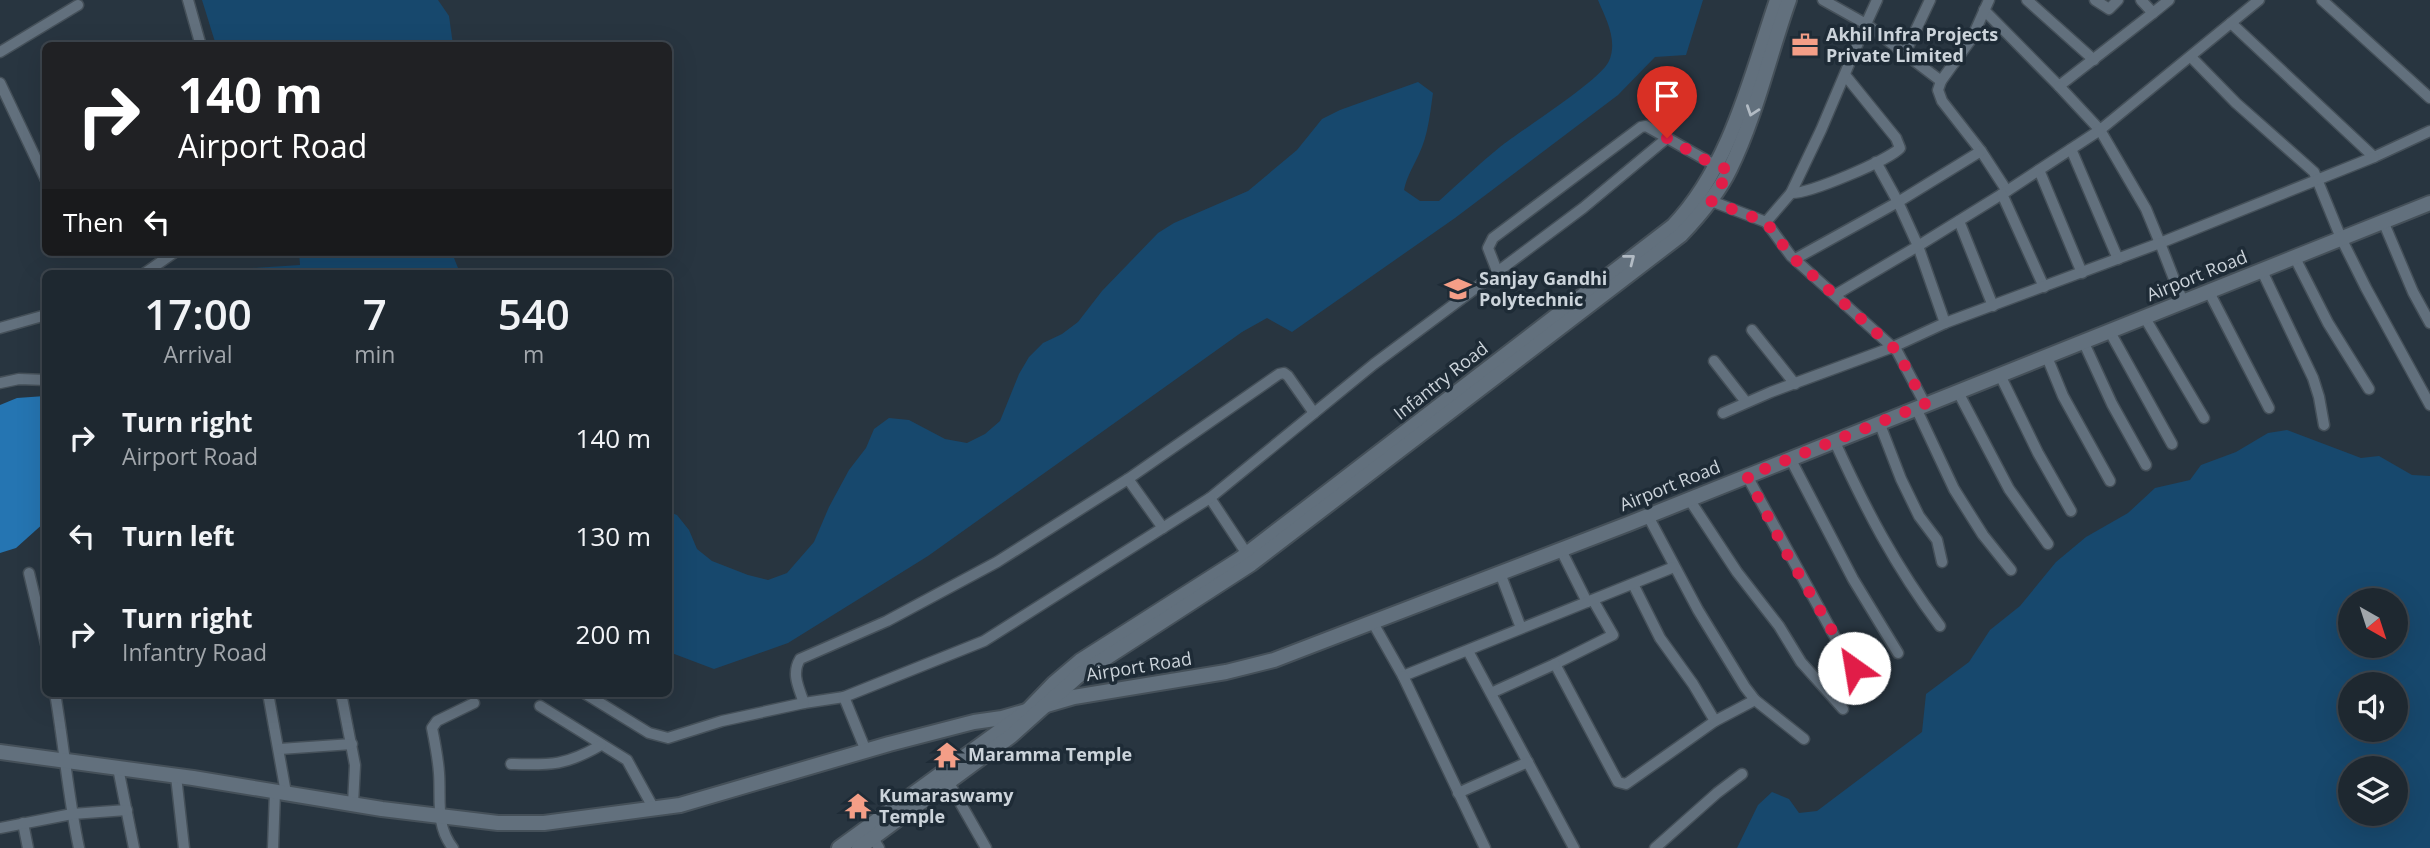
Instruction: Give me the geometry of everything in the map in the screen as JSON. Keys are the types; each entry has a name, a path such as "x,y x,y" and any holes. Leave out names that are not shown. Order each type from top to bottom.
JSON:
{"street":[{"path":"188,0 200,42"},
{"name":"Infantry Road","path":"859,848 876,843 1011,736 1094,664 1223,584 1388,461 1681,234 1711,201 1777,0"},
{"name":"Infantry Road","path":"1027,710 1080,661 1247,554 1665,233 1686,213 1708,182 1723,168 1750,118 1789,0"},
{"path":"1823,0 1866,24 1941,81"},
{"path":"1766,222 1791,193 1877,0"},
{"path":"1905,53 1930,0"},
{"path":"2026,0 2094,60"},
{"path":"2095,0 2109,9 2118,0"},
{"path":"2141,0 2152,13"},
{"path":"2059,86 2169,0"},
{"path":"1835,295 1959,221 2100,130 2259,0"},
{"path":"2322,0 2430,99"},
{"path":"0,52 78,5"},
{"path":"2044,288 2005,192 1981,151 1939,96 1941,81 1972,38 1987,5 2100,130 2146,209 2183,302"},
{"path":"2231,23 2374,157"},
{"path":"2191,57 2236,103 2310,166 2319,180 2341,238 2366,288 2430,405"},
{"path":"1791,193 1807,192 1898,151 1900,143 1845,75"},
{"path":"0,83 42,172"},
{"path":"1496,271 1488,248 1493,238 1634,130 1646,126 1723,168"},
{"path":"1723,413 1893,347 1945,323 2082,274 2319,180 2430,131"},
{"path":"591,697 659,737 668,738 722,722 804,703 844,697 984,641 1210,498 1314,412 1496,271 1583,208 1667,138"},
{"path":"2071,149 2118,259"},
{"path":"1795,259 1898,202 1981,151"},
{"path":"1876,162 1898,202 1917,246 1945,323"},
{"path":"2039,170 2082,274"},
{"path":"1711,201 1766,222 1795,259 1897,351 1954,489 1983,535 2011,570"},
{"name":"Airport Road","path":"0,752 498,823 544,823 680,805 866,751 1045,707 1074,696 1226,672 1274,660 1648,516 2430,203"},
{"path":"1959,221 1993,306"},
{"path":"2383,222 2430,323"},
{"path":"149,270 169,256"},
{"path":"2295,258 2328,323 2369,389"},
{"path":"2262,271 2314,378 2324,425"},
{"path":"2209,292 2269,408"},
{"path":"0,328 42,316"},
{"path":"2145,318 2204,418"},
{"path":"1752,330 1795,383"},
{"path":"2110,332 2172,444"},
{"path":"2084,342 2112,404 2146,466"},
{"path":"2047,357 2063,396 2110,481"},
{"path":"1714,360 1746,402"},
{"path":"804,703 794,674 800,659 887,621 997,562 1128,478 1279,374 1288,376 1314,412"},
{"path":"2000,375 2038,453 2071,511"},
{"path":"0,383 19,379 42,380"},
{"path":"1958,392 2009,489 2048,544"},
{"path":"1880,422 1919,516 1937,540 1942,562"},
{"path":"1834,440 1889,553 1940,626"},
{"path":"1790,458 1840,557 1898,653"},
{"path":"1747,476 1787,554 1866,687"},
{"path":"1128,478 1163,527"},
{"path":"1210,498 1247,554"},
{"path":"1689,499 1737,572 1779,626 1801,662 1843,709"},
{"path":"1648,516 1698,610 1755,699 1804,739"},
{"path":"1491,693 1613,635 1561,550"},
{"path":"1403,676 1674,567"},
{"path":"29,573 42,627"},
{"path":"1500,573 1521,628"},
{"path":"1633,584 1660,638 1716,721"},
{"path":"1373,623 1403,676 1485,848"},
{"path":"1468,651 1574,848"},
{"path":"1555,664 1618,782 1626,784 1716,721 1755,699"},
{"path":"56,697 79,848"},
{"path":"269,697 280,750 281,792 273,848"},
{"path":"342,697 355,765 353,804"},
{"path":"844,697 866,751"},
{"path":"453,848 445,838 439,816 439,776 432,728 437,722 474,703"},
{"path":"541,706 627,760 654,809"},
{"path":"838,848 1027,710"},
{"path":"280,750 352,744"},
{"path":"510,764 558,764 577,759 601,746"},
{"path":"1458,793 1528,762"},
{"path":"118,768 134,848"},
{"path":"1655,848 1717,793 1742,775"},
{"path":"176,776 184,848"},
{"path":"950,783 986,848"},
{"path":"0,828 72,814 127,810"},
{"path":"23,823 28,848"}],"shaded area":[{"path":"202,0 438,0 449,16 453,42 215,42"},
{"path":"1598,0 1703,0 1686,55 1655,57 1618,95 1455,218 1292,332 1267,318 1242,332 928,556 788,643 714,669 672,653 672,513 677,515 689,530 697,549 712,561 768,580 787,573 814,542 829,507 849,470 866,448 874,429 889,418 909,420 945,439 967,443 985,434 1000,421 1029,357 1043,343 1078,322 1102,291 1158,233 1174,223 1248,191 1297,150 1322,119 1418,82 1433,93 1425,139 1404,190 1420,201 1439,201 1500,147 1576,93 1603,70 1611,53 1610,30"},
{"path":"299,256 451,256 459,270 236,269 300,265"},
{"path":"42,396 42,525 16,548 0,553 0,405 17,398"},
{"path":"2287,430 2361,458 2379,456 2412,475 2430,476 2430,848 1737,848 1758,805 1772,792 1789,799 1799,813 1817,811 1922,732 1926,694 1969,662 1990,630 2020,606 2056,562 2086,537 2128,513 2155,488 2190,480 2201,465 2236,452 2268,433"}],"place":[{"name":"Akhil Infra Projects Private Limited","path":"1805,45"},
{"name":"Sanjay Gandhi Polytechnic","path":"1458,289"},
{"name":"Maramma Temple","path":"947,755"},
{"name":"Kumaraswamy Temple","path":"858,806"}],"route":[{"path":"1667,138 1716,166 1730,170 1711,201 1766,222 1791,256 1819,278 1841,302 1897,351 1925,404 1747,476 1787,554 1854,668"}]}
